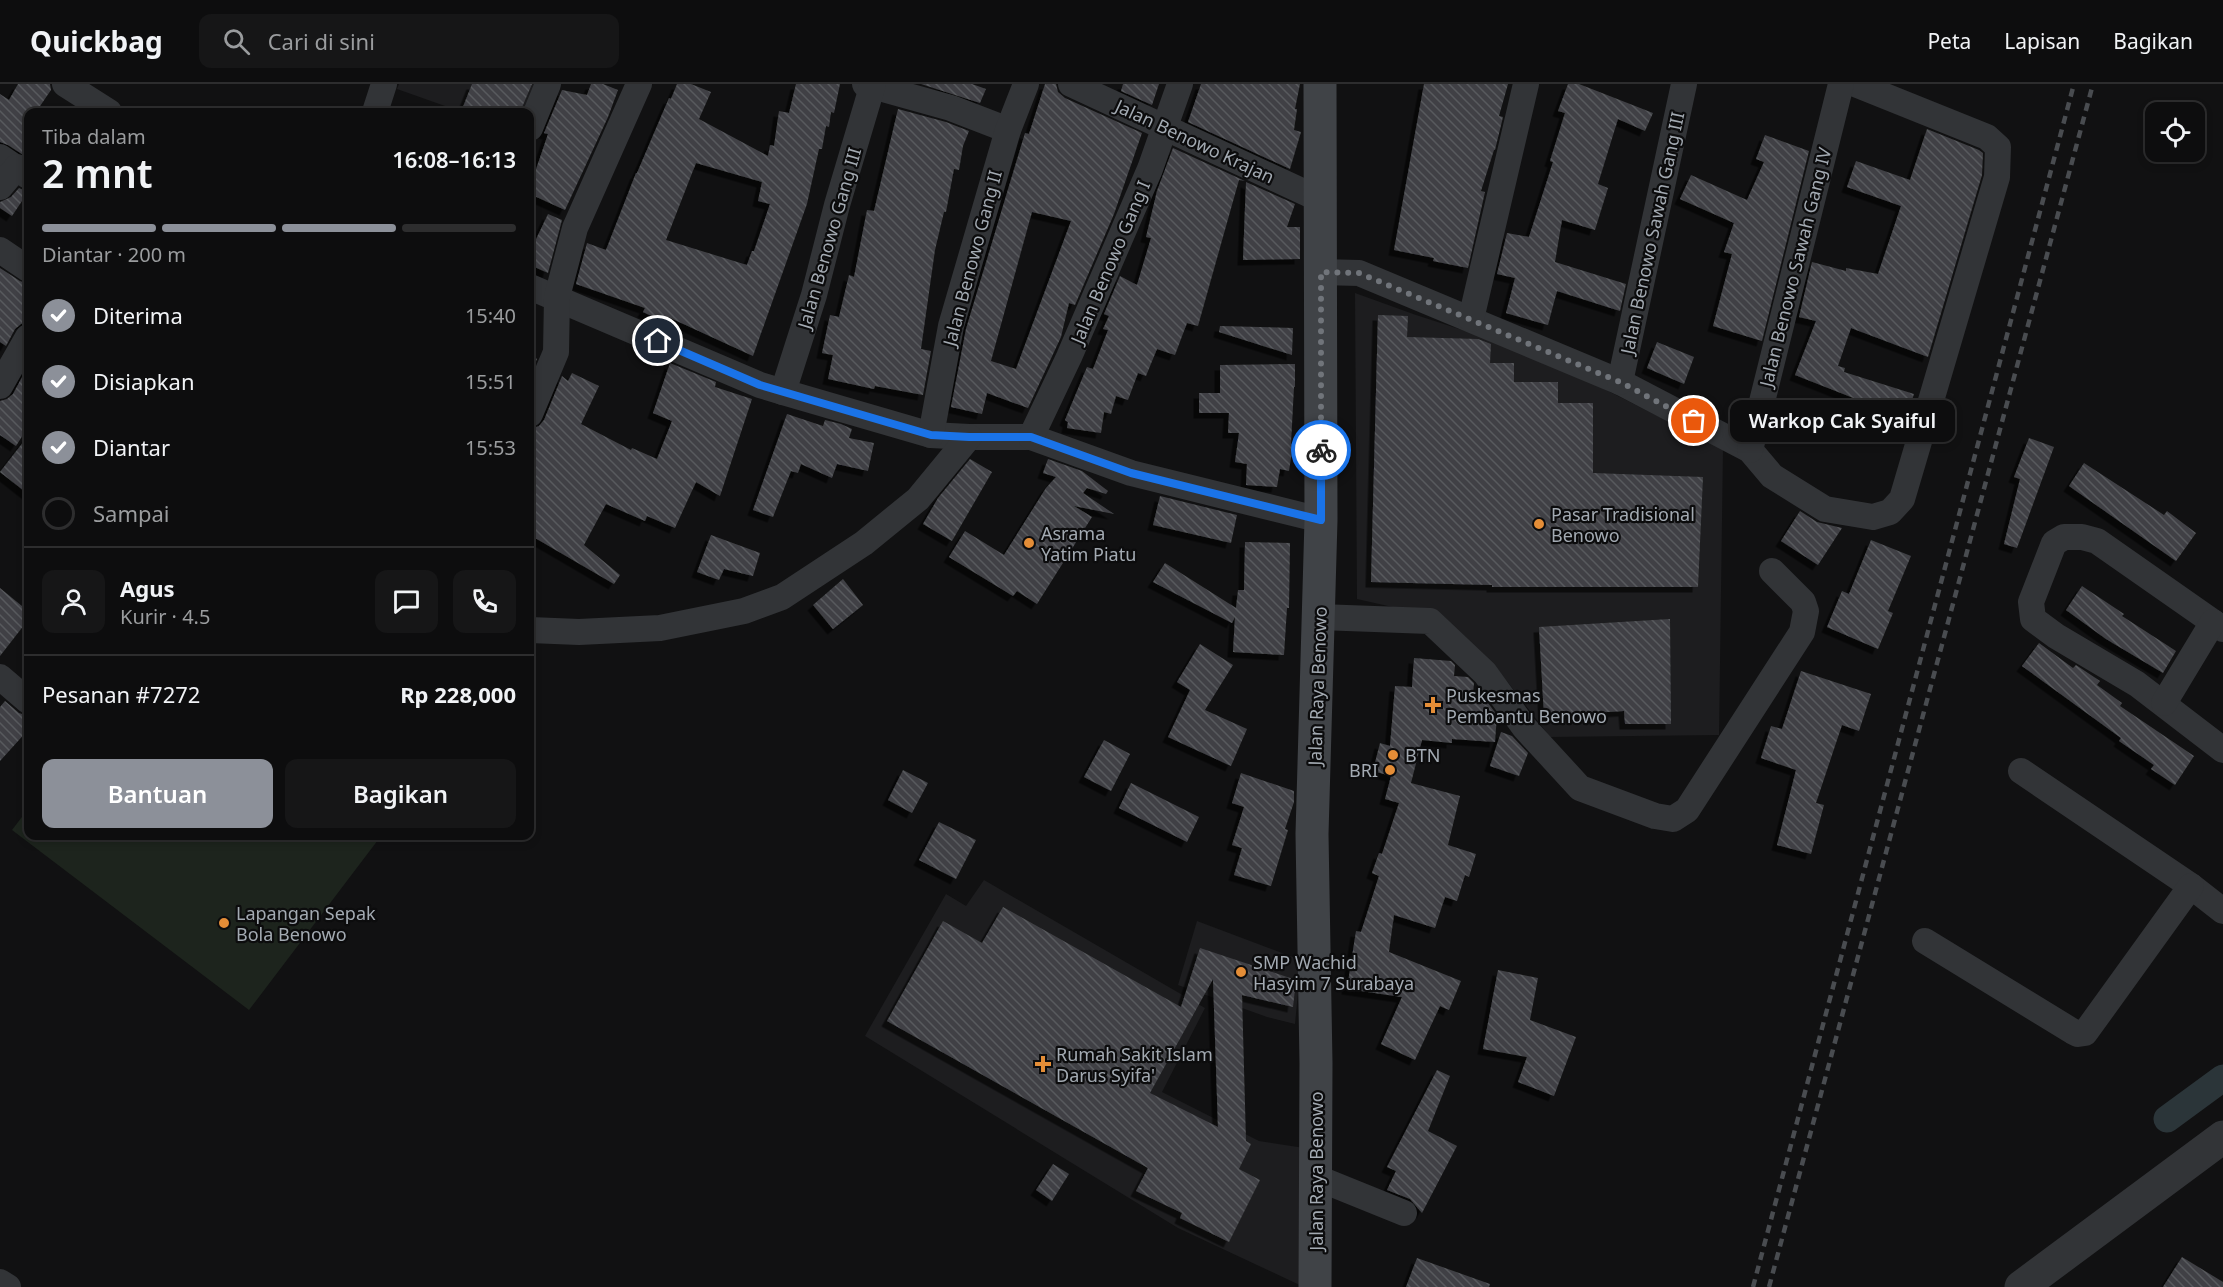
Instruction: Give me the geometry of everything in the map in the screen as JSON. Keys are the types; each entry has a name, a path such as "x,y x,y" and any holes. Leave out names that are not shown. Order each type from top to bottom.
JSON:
{"main road":[{"name":"Jalan Raya Benowo","path":"1315,1287 1316,1063 1312,834 1321,520 1320,84"}],"street":[{"path":"65,84 103,108"},
{"path":"376,108 384,84"},
{"path":"534,118 548,84"},
{"path":"534,404 556,352 556,297 575,228 639,84"},
{"name":"Jalan Benowo Gang II","path":"931,435 951,326 1008,130 1026,84"},
{"name":"Jalan Benowo Krajan","path":"1071,84 1319,199"},
{"name":"Jalan Benowo Gang I","path":"1031,437 1069,357 1150,170 1180,84"},
{"path":"1471,320 1526,84"},
{"name":"Jalan Benowo Sawah Gang III","path":"1620,382 1684,84"},
{"name":"Jalan Benowo Sawah Gang IV","path":"1750,450 1841,84"},
{"path":"1321,272 1359,273 1620,382 1750,450 1772,476 1825,508 1873,518 1890,512 1902,499 1997,177 1998,147 1987,137 1855,84"},
{"path":"870,85 951,108 1008,130"},
{"name":"Jalan Benowo Gang III","path":"783,392 814,295 870,85"},
{"path":"0,187 15,166"},
{"path":"0,250 24,266"},
{"path":"534,289 760,385 783,392 931,435 1031,437 1131,473 1321,520"},
{"path":"0,386 24,344"},
{"path":"534,630 579,632 660,628 744,611 782,597 864,543 918,499 969,437"},
{"path":"2164,703 2218,626 2097,541 2082,537 2064,537 2054,543 2031,602 2033,620 2137,684 2223,750"},
{"path":"1319,617 1430,621 1485,673 1524,727 1580,788 1655,816 1673,819 1687,810 1802,632 1806,611 1803,602 1772,571"},
{"path":"0,677 24,698"},
{"path":"2021,771 2223,910"},
{"path":"1925,941 2072,1032 2085,1033 2191,886"},
{"path":"2021,1287 2223,1137"},
{"path":"1316,1177 1404,1213"},
{"path":"0,1282 8,1287"}],"shaded area":[{"path":"399,84 541,84 531,108 451,108 397,89"},
{"name":"Pasar Tradisional Benowo","path":"1355,293 1531,352 1723,449 1719,735 1550,737 1496,667 1428,615 1357,599"},
{"name":"Lapangan Sepak Bola Benowo","path":"24,814 24,839 12,830"},
{"name":"Lapangan Sepak Bola Benowo","path":"25,840 378,840 249,1010"},
{"name":"Rumah Sakit Islam Darus Syifa'","path":"984,880 1205,1008 1162,1092 1259,1141 1311,1149 1304,1287 1178,1228 865,1036 946,894 966,906"},
{"name":"SMP Wachid Hasyim 7 Surabaya","path":"1197,921 1301,960 1295,1024 1267,1017 1178,985"}],"building":[{"path":"18,84 50,84 51,90 39,108 24,108 24,155 0,142 0,94 9,100"},
{"path":"472,84 532,84 522,108 463,108"},
{"path":"591,84 603,84 618,90 565,210 534,196 534,175 548,134 544,133 562,90 587,95"},
{"path":"677,84 691,84 711,92 699,119 768,156 770,145 774,146 779,111 789,113 796,84 840,84 834,113 831,112 822,149 819,149 807,204 753,356 666,316 664,322 643,312 645,308 576,284 587,243 606,250 636,173 669,98 671,99","holes":["696,163 762,182 758,201 770,204 747,265 666,240"]},
{"path":"921,84 972,84 986,89 980,103"},
{"path":"1045,84 1056,84 1058,92 1065,98 1142,133 1114,214 1075,305 1069,303 1061,337 1028,408 987,393 982,414 951,407 966,329 1025,133 1029,134","holes":["1032,212 1071,221 1016,369 991,361"]},
{"path":"1123,84 1159,84 1152,105 1121,91"},
{"path":"1201,84 1300,84 1294,130 1301,132 1290,169 1188,122"},
{"path":"1424,84 1508,84 1499,116 1503,117 1495,150 1481,191 1485,192 1468,268 1394,250"},
{"path":"1568,84 1579,84 1653,113 1645,131 1618,119 1598,184 1608,188 1595,230 1562,220 1555,262 1626,284 1620,311 1557,291 1548,325 1506,313 1515,278 1497,274 1507,233 1529,237 1553,162 1550,161 1565,113 1558,111"},
{"path":"898,109 969,131 963,146 959,170 954,169 946,212 944,212 935,250 921,349 931,351 923,395 875,386 874,389 828,379 833,355 822,353 830,315 839,317 849,275 854,277 867,210 874,211"},
{"path":"1927,129 1983,153 1982,175 1928,357 1851,328 1838,366 1845,368 1844,372 1914,394 1907,415 1856,399 1795,375 1816,321 1799,317 1812,262 1846,271 1846,268 1878,274 1901,206 1847,187 1856,161 1910,180"},
{"path":"1765,135 1809,151 1762,341 1713,326 1732,254 1724,252 1734,223 1680,199 1691,175 1747,200 1764,162 1756,159"},
{"path":"1173,148 1245,181 1239,180 1198,326 1187,323 1175,355 1157,349 1146,376 1138,373 1128,400 1116,396 1111,414 1104,412 1101,433 1067,428 1068,422 1065,420 1087,367 1093,369 1108,330 1103,329 1109,316 1104,314 1120,276 1137,285 1151,238 1146,237 1157,191"},
{"path":"1246,182 1295,204 1287,227 1300,227 1300,259 1243,260"},
{"path":"19,188 24,190 24,198 12,216 0,208 0,202 11,197"},
{"path":"548,214 562,220 548,273 534,267 534,244"},
{"path":"0,268 24,282 24,323 15,329 6,346 0,342"},
{"path":"1378,315 1408,316 1407,337 1478,339 1491,344 1490,363 1514,363 1514,382 1558,382 1558,403 1593,403 1593,473 1703,477 1698,587 1492,587 1492,585 1371,582"},
{"path":"1220,326 1293,328 1292,355 1219,332"},
{"path":"1657,342 1694,357 1684,384 1647,368"},
{"path":"670,363 716,382 715,387 752,399 720,496 696,482 675,528 647,516 645,521 606,504 584,545 620,575 614,584 534,537 534,428 544,420 562,376 568,381 572,373 599,386 581,424 631,450 632,448 657,459 672,421 653,413"},
{"path":"1295,364 1291,444 1293,445 1289,471 1280,469 1277,487 1246,485 1247,464 1235,462 1239,433 1228,433 1229,413 1199,413 1199,393 1220,393 1220,365"},
{"path":"24,373 24,433 16,446 0,435 0,401 13,394"},
{"path":"787,414 823,426 825,420 841,424 852,429 849,438 874,443 868,471 837,464 832,478 801,464 798,473 791,471 773,517 753,510"},
{"path":"2029,438 2054,447 2017,548 2004,544 2020,479 2014,477"},
{"path":"24,441 24,491 0,472"},
{"path":"970,459 992,472 952,541 923,524 938,498"},
{"path":"1048,459 1082,471 1108,491 1106,494 1087,488 1083,493 1114,514 1074,506 1092,517 1037,604 1017,591 1013,596 949,557 965,531 1004,555 1046,488 1056,477 1043,473"},
{"path":"2084,463 2164,515 2167,511 2196,533 2176,561 2069,486"},
{"path":"1160,496 1237,515 1231,543 1153,525"},
{"path":"1800,511 1817,522 1842,528 1818,565 1781,541"},
{"path":"711,535 760,553 753,576 724,569 719,580 697,572"},
{"path":"1871,540 1911,556 1888,611 1893,613 1878,649 1827,627 1842,591 1849,594"},
{"path":"1245,542 1290,543 1289,608 1287,608 1284,655 1233,652 1235,617 1232,623 1153,582 1165,563 1236,608 1238,590 1244,590"},
{"path":"843,579 863,605 833,629 813,605"},
{"path":"2082,586 2124,614 2122,616 2176,651 2163,673 2106,639 2066,610"},
{"path":"0,588 24,608 24,625 0,656"},
{"path":"1670,619 1671,724 1625,724 1624,711 1544,716 1539,627"},
{"path":"2039,643 2073,668 2076,665 2100,681 2097,685 2122,703 2120,706 2194,756 2175,785 2151,769 2154,765 2119,741 2121,738 2022,666"},
{"path":"1200,644 1233,665 1205,710 1247,729 1231,766 1168,737 1190,690 1177,682"},
{"path":"1414,658 1451,661 1455,665 1454,676 1468,677 1474,683 1473,694 1482,695 1497,715 1495,742 1452,739 1452,743 1422,740 1411,783 1460,796 1448,845 1476,854 1469,877 1465,875 1457,901 1445,897 1435,928 1394,915 1389,952 1461,981 1449,1010 1440,1006 1415,1060 1381,1044 1402,997 1347,989 1356,931 1361,932 1379,876 1372,873 1379,853 1382,854 1399,803 1385,799 1391,776 1373,771 1380,743 1390,746 1395,686 1412,687"},
{"path":"1801,671 1871,694 1859,731 1842,725 1816,803 1824,805 1811,854 1777,845 1796,770 1761,758 1771,726 1782,729"},
{"path":"5,701 24,715 24,734 0,761 0,707"},
{"path":"1501,732 1512,736 1528,753 1519,776 1490,766"},
{"path":"1104,740 1130,754 1111,791 1084,777"},
{"path":"903,770 928,783 912,813 888,800"},
{"path":"1241,773 1294,791 1294,802 1285,829 1288,830 1271,886 1234,875 1242,848 1232,845 1244,807 1232,803"},
{"path":"1131,783 1199,817 1187,842 1119,808"},
{"path":"939,822 976,840 956,879 919,860"},
{"name":"Rumah Sakit Islam Darus Syifa'","path":"1003,907 1181,1007 1200,948 1296,980 1293,1007 1242,995 1246,1141 1251,1144 1239,1169 1260,1180 1229,1242 1180,1218 1182,1213 1136,1191 1148,1168 887,1021 943,921 982,943","holes":["1213,979 1218,1127 1150,1093"]},
{"path":"1498,970 1538,978 1530,1020 1576,1037 1554,1096 1518,1082 1527,1057 1483,1049"},
{"path":"1437,1070 1450,1076 1428,1131 1457,1146 1422,1213 1410,1199 1387,1190 1396,1171 1387,1167"},
{"path":"1053,1164 1069,1174 1052,1201 1036,1190"},
{"path":"2182,1257 2223,1282 2223,1287 2163,1287"},
{"path":"1417,1258 1490,1284 1489,1287 1406,1287"}],"waterway":[{"path":"2167,1119 2223,1078"}],"railway":[{"path":"1753,1287 2074,84"},
{"path":"1769,1287 2093,84"}],"way so far":[{"path":"1321,450 1321,272 1359,273 1620,382 1694,421"}],"place":[{"name":"Warkop Cak Syaiful","path":"1694,421"},
{"name":"Pasar Tradisional Benowo","path":"1539,524"},
{"name":"Asrama Yatim Piatu","path":"1029,543"},
{"name":"Puskesmas Pembantu Benowo","path":"1433,705"},
{"name":"BTN","path":"1393,755"},
{"name":"BRI","path":"1390,770"},
{"name":"Lapangan Sepak Bola Benowo","path":"224,923"},
{"name":"SMP Wachid Hasyim 7 Surabaya","path":"1241,972"},
{"name":"Rumah Sakit Islam Darus Syifa'","path":"1043,1064"}],"route":[{"path":"658,341 760,385 931,435 1031,437 1131,473 1321,520 1321,450"}]}
